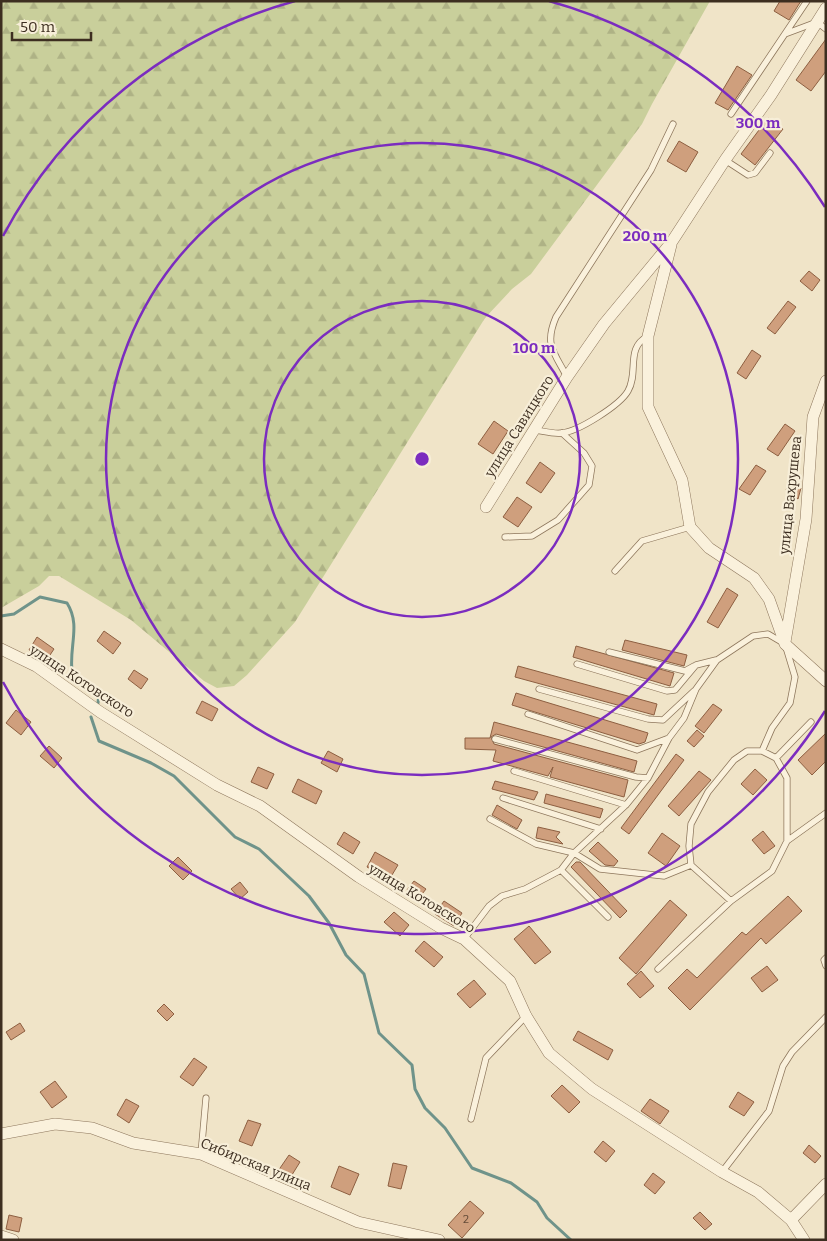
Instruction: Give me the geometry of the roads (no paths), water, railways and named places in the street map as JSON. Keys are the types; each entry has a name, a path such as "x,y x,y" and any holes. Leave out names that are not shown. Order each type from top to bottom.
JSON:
{"street":[{"name":"улица Савицкого","path":"486,507 567,377 604,324 671,243 725,160 822,26 826,8"},
{"name":"улица Савицкого","path":"671,243 648,336 648,407 682,480 690,527"},
{"name":"улица Вахрушева","path":"785,644 806,519 813,416 826,381"},
{"path":"690,527 709,548 754,578 769,599 785,644 826,681"},
{"name":"улица Котовского","path":"1,649 36,666 100,712 217,785 260,806 359,877 441,928 464,939 510,981 526,1016 549,1053 592,1089 722,1172 758,1192 791,1220 804,1240"},
{"name":"Сибирская улица","path":"1,1134 55,1124 92,1128 133,1143 200,1154 358,1222 439,1240"},
{"path":"791,1220 826,1184"},
{"path":"1,1236 13,1240"}],"lane":[{"path":"731,114 807,1"},
{"path":"785,34 822,26"},
{"path":"567,377 553,351 549,334 556,317 651,170 673,124"},
{"path":"725,160 748,175 755,173 770,153"},
{"path":"535,430 562,433 581,426 618,404 629,389 634,349 639,340 648,336"},
{"path":"504,537 532,536 558,520 589,485 592,466 584,453 562,433"},
{"path":"615,571 642,541 690,527"},
{"path":"609,652 685,671 717,660 753,636 768,634 785,644 795,678 790,702 772,728 762,752"},
{"path":"464,939 490,906 502,896 525,889 561,870 574,853 626,806 648,778 669,738 684,718 696,690 717,660"},
{"path":"577,664 667,691 675,690 696,666"},
{"path":"539,689 648,719 663,720 696,690"},
{"path":"528,714 637,750 669,738"},
{"path":"776,758 811,722"},
{"path":"496,740 636,777 648,778"},
{"path":"658,969 731,901 772,871 787,841 787,778 776,758 762,752 747,751 734,760 708,792 691,824 689,846 691,865 731,901"},
{"path":"514,771 626,806"},
{"path":"503,798 601,829"},
{"path":"787,841 826,813"},
{"path":"490,818 536,844 574,853 600,869 664,876 691,865"},
{"path":"561,870 608,917"},
{"path":"826,958 824,960 826,966"},
{"path":"471,1119 486,1058 526,1016"},
{"path":"722,1172 769,1110 783,1066 792,1052 826,1017"},
{"path":"200,1154 206,1098"}],"waterway":[{"path":"1,616 14,614 40,597 67,603 71,611 74,628 72,671 99,693 98,703"},
{"path":"91,717 99,741 151,763 174,776 235,837 259,849 309,896 329,923 346,955 364,974 379,1033 412,1065 415,1089 425,1108 445,1128 472,1168 511,1183 537,1202 547,1218 571,1240"}]}
